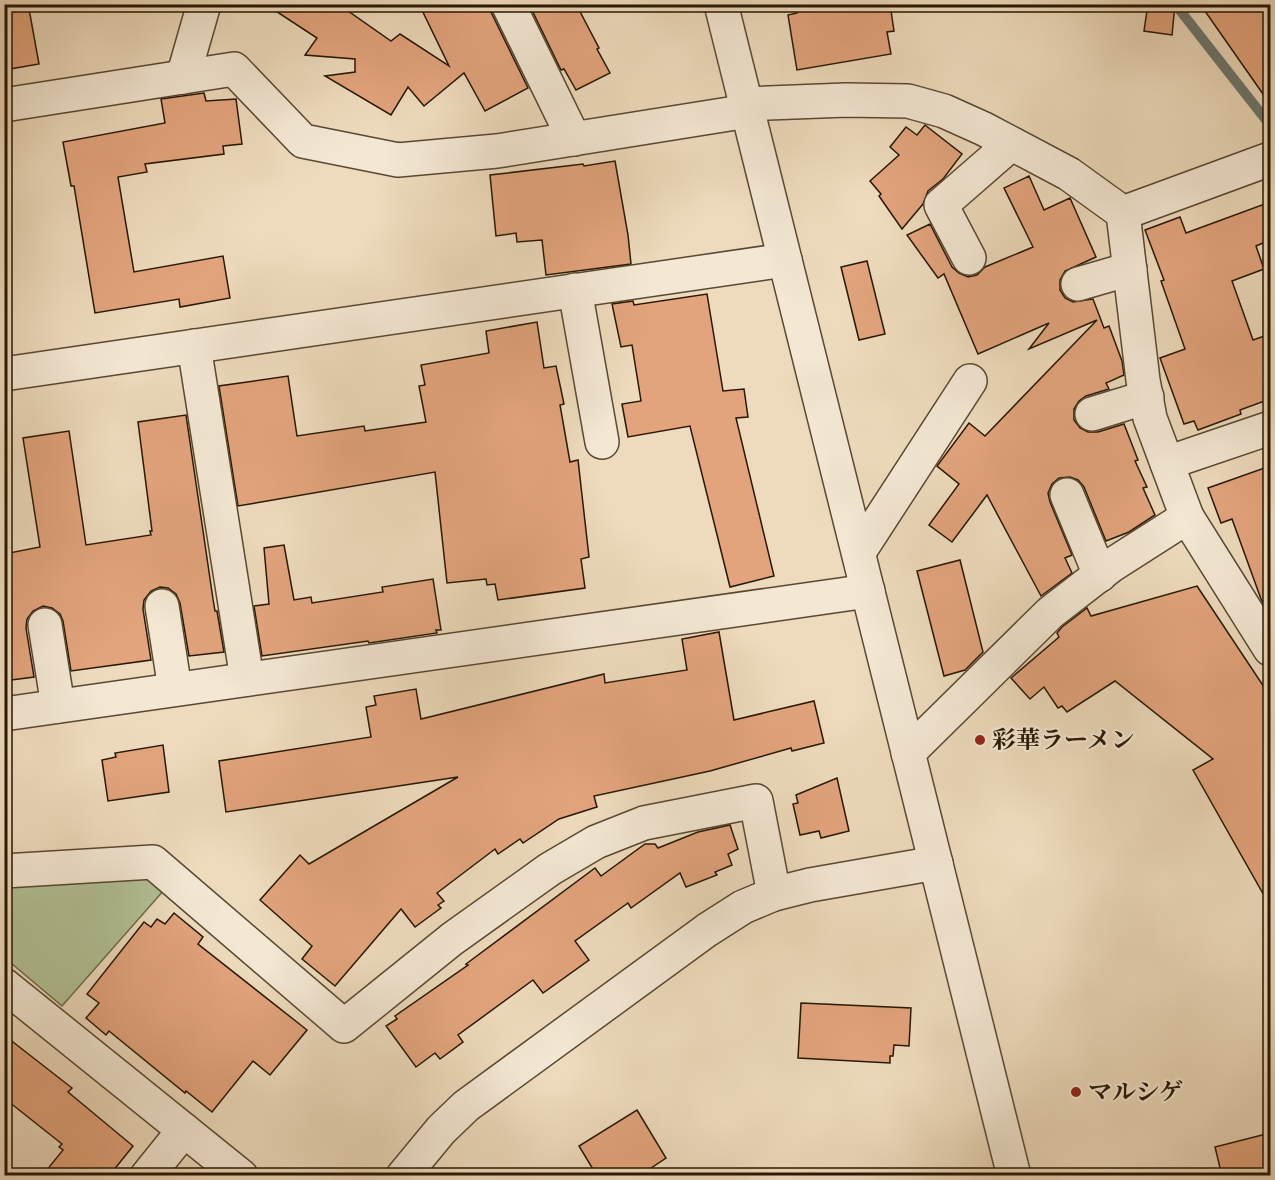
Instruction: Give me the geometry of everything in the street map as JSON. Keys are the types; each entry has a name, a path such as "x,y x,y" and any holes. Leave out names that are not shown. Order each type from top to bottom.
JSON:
{"street":[{"path":"183,77 204,4"},
{"path":"508,4 574,139"},
{"path":"721,4 1014,1176"},
{"path":"4,105 234,69 303,141 398,160 497,151 747,107 846,100 908,101 944,111 1069,174 1123,213 1150,418 1187,517 1258,605 1270,649"},
{"path":"969,258 941,205 1011,144"},
{"path":"1123,213 1270,159"},
{"path":"4,374 785,260"},
{"path":"1078,284 1130,269"},
{"path":"575,290 602,442"},
{"path":"194,346 247,679"},
{"path":"859,552 970,381"},
{"path":"1092,414 1147,397"},
{"path":"1167,464 1270,428"},
{"path":"1067,495 1100,575"},
{"path":"908,753 1050,613 1100,575 1187,517"},
{"path":"4,714 868,591"},
{"path":"162,606 175,689"},
{"path":"45,624 58,706"},
{"path":"4,872 153,862 344,1026 452,939 550,868 596,842 644,823 756,801 774,894"},
{"path":"403,1176 441,1130 466,1106 707,930 743,907 774,894 810,885 936,863"},
{"path":"4,985 241,1176"},
{"path":"147,1176 184,1130"}],"green space":[{"path":"151,878 164,890 62,1006 5,958 5,887"}],"building":[{"path":"265,4 338,4 391,41 400,34 449,66 419,4 490,4 491,12 528,88 485,111 464,73 424,106 408,87 391,115 325,76 355,72 355,59 305,55 317,38"},
{"path":"529,4 576,4 610,73 576,90 564,69 561,70"},
{"path":"796,4 890,4 894,31 887,32 891,54 797,70 788,15 797,13"},
{"path":"1148,4 1175,4 1172,35 1144,31"},
{"path":"1200,4 1263,4 1270,14 1270,104"},
{"path":"29,9 39,64 4,70 4,13"},
{"path":"204,93 206,101 236,99 242,144 223,146 224,154 145,164 147,172 118,177 134,272 223,256 230,298 180,307 179,299 95,313 74,186 71,186 63,142 165,123 161,99"},
{"path":"925,125 962,154 943,179 928,191 923,204 902,229 879,196 881,194 870,181 899,155 890,147 906,127 917,135"},
{"path":"615,161 631,264 546,275 542,240 517,242 516,233 496,236 490,175"},
{"path":"1029,176 1044,210 1070,198 1096,257 1065,271 1060,280 1060,290 1065,298 1073,302 1093,299 1104,328 1109,326 1122,361 1124,375 1106,383 1109,389 1086,396 1079,401 1074,409 1074,420 1080,428 1088,432 1098,432 1124,424 1138,460 1135,461 1147,487 1143,488 1155,515 1129,532 1106,541 1084,487 1078,480 1070,477 1059,478 1052,484 1048,493 1072,555 1065,558 1072,573 1041,596 987,495 952,542 929,525 959,484 937,466 969,423 985,436 1097,320 1029,349 1049,323 978,354 944,274 938,278 907,235 930,224 952,267 968,277 977,275 985,267 1033,247 1004,188"},
{"path":"1270,202 1270,240 1256,246 1264,269 1232,281 1253,340 1270,334 1270,399 1240,410 1241,414 1198,430 1194,421 1184,424 1160,358 1185,349 1161,281 1164,280 1145,230 1180,217 1186,233"},
{"path":"867,261 885,334 859,340 841,267"},
{"path":"707,294 723,391 744,389 748,417 736,418 774,576 730,587 690,426 628,437 622,404 641,401 632,345 621,347 612,304 633,301 634,305"},
{"path":"537,322 544,368 556,366 564,404 560,405 570,462 578,460 589,557 581,559 585,588 498,600 495,584 487,585 486,579 447,583 435,472 238,506 219,386 288,376 297,436 364,426 365,431 426,422 419,386 425,385 421,365 489,353 486,331"},
{"path":"186,415 213,599 224,652 189,656 180,603 176,594 168,588 160,587 151,591 144,600 143,609 151,660 71,671 60,614 52,608 43,606 33,611 27,619 26,628 34,677 4,681 4,554 40,547 23,438 69,431 86,545 151,535 138,422"},
{"path":"1270,466 1270,615 1261,599 1232,519 1221,523 1208,488"},
{"path":"284,545 294,600 311,597 312,603 383,592 382,587 433,579 441,630 436,630 437,633 369,643 368,641 262,656 254,606 269,604 264,548"},
{"path":"960,560 983,652 965,670 944,676 917,571"},
{"path":"1197,586 1270,696 1270,906 1193,770 1213,759 1115,681 1067,712 1062,706 1058,708 1044,687 1030,699 1011,678 1059,637 1057,633 1062,627 1087,608 1091,616"},
{"path":"719,632 734,720 814,701 824,743 792,751 791,748 710,771 594,796 597,807 559,819 523,843 520,839 498,854 495,849 437,893 444,901 438,905 441,908 415,927 401,909 335,986 302,959 312,946 260,900 300,855 309,864 458,777 226,812 219,761 371,737 366,707 376,705 374,696 416,689 421,719 604,674 605,683 687,670 682,639"},
{"path":"163,745 169,792 108,801 102,760 116,757 115,753"},
{"path":"837,778 849,831 821,838 819,831 800,835 793,804 798,803 796,795"},
{"path":"730,825 738,849 728,854 732,865 715,872 717,875 686,887 680,873 631,908 628,903 575,941 589,960 543,993 533,980 458,1035 463,1042 440,1059 435,1053 416,1067 386,1026 397,1019 395,1016 468,965 466,964 595,868 601,876 645,844 655,844 658,848 698,832"},
{"path":"174,913 203,937 198,944 307,1030 270,1075 253,1061 212,1112 109,1031 106,1035 86,1018 99,1003 87,994 144,922 151,927 157,919 165,924"},
{"path":"801,1003 911,1008 909,1046 894,1045 890,1063 798,1058"},
{"path":"4,1035 72,1088 68,1092 133,1146 109,1176 42,1176 63,1150 59,1147 62,1144 4,1098"},
{"path":"637,1110 666,1158 639,1176 597,1176 579,1146"},
{"path":"1270,1133 1270,1176 1222,1176 1215,1147"}],"waterway":[{"path":"1175,4 1270,125"}],"place":[{"name":"彩華ラーメン","path":"980,740"},
{"name":"マルシゲ","path":"1076,1092"}]}
